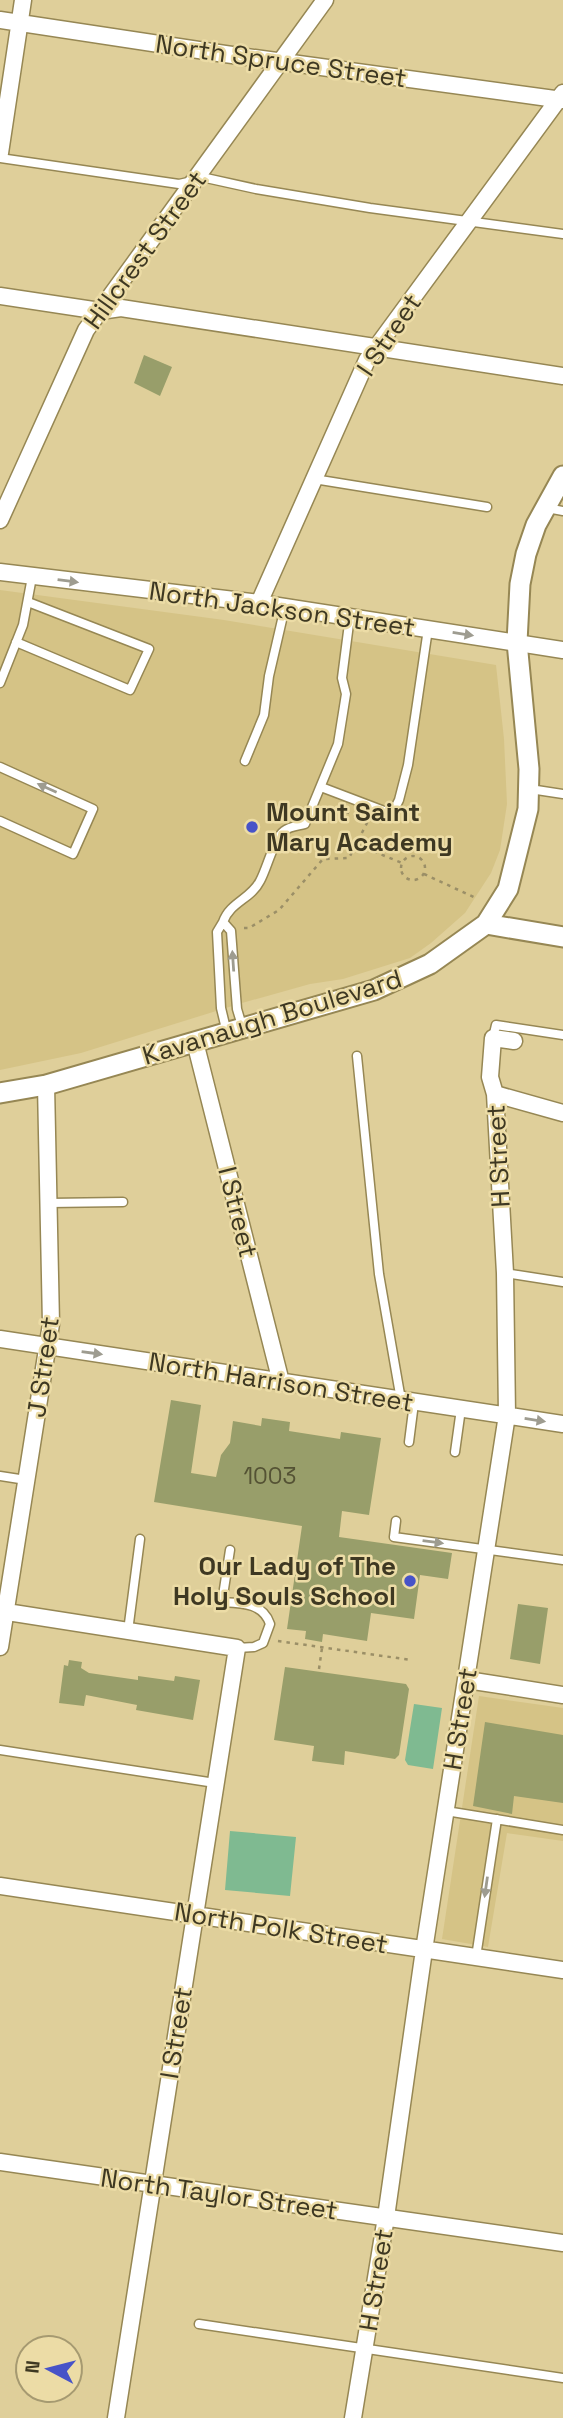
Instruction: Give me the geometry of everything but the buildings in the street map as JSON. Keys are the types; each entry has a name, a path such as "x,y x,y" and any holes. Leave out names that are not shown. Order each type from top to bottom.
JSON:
{"street":[{"path":"0,155 23,0"},
{"name":"Hillcrest Street","path":"0,520 86,330 325,0"},
{"name":"North Spruce Street","path":"0,20 561,98"},
{"name":"I Street","path":"259,603 367,360 561,98"},
{"path":"0,296 100,311 121,308 563,376"},
{"name":"Kavanaugh Boulevard","path":"0,1093 46,1085 326,1005 401,979 430,964 486,924 508,888 528,809 530,789 517,642 520,584 536,525 554,510 563,476"},
{"name":"North Jackson Street","path":"0,572 259,603 563,650"},
{"path":"486,924 563,937"},
{"path":"493,1038 514,1041"},
{"name":"H Street","path":"353,2418 386,2217 424,1950 507,1415 505,1273 495,1094 490,1077 493,1038"},
{"name":"I Street","path":"195,1042 281,1382"},
{"name":"J Street","path":"0,1647 3,1611 51,1324 46,1085"},
{"path":"495,1094 563,1113"},
{"name":"North Harrison Street","path":"0,1339 563,1424"},
{"path":"3,1611 237,1648"},
{"name":"I Street","path":"116,2418 237,1648"},
{"path":"467,1680 562,1698"},
{"name":"North Polk Street","path":"0,1886 563,1970"},
{"name":"North Taylor Street","path":"0,2162 563,2243"}],"lane":[{"path":"0,155 179,184 206,178 370,208 563,234"},
{"path":"314,479 487,507"},
{"path":"0,684 23,625 32,577"},
{"path":"16,642 130,690 149,649 28,602"},
{"path":"245,761 264,715 269,676 285,607"},
{"path":"235,1031 221,1008 217,932 231,907 260,883 281,832 305,824 335,754 346,694 342,678 350,616"},
{"path":"321,787 392,814 399,800 408,765 428,629"},
{"path":"0,767 93,809 73,854 0,821"},
{"path":"530,789 563,794"},
{"path":"223,922 231,931 237,1009 235,1031"},
{"path":"493,1038 496,1025 563,1035"},
{"path":"357,1056 379,1274 407,1402 409,1442"},
{"path":"50,1203 123,1202"},
{"path":"505,1273 563,1282"},
{"path":"455,1452 461,1409"},
{"path":"0,1476 26,1480"},
{"path":"396,1521 394,1537 563,1560"},
{"path":"128,1631 141,1539"},
{"path":"230,1550 222,1602 258,1607 264,1611 270,1624 263,1643 254,1647 237,1648"},
{"path":"0,1750 215,1783"},
{"path":"446,1811 563,1830"},
{"path":"476,1957 497,1819"},
{"path":"199,2324 563,2378"}],"path":[{"path":"242,928 249,928 279,910 323,859 349,858 368,821 330,805"},
{"path":"358,845 402,863"},
{"path":"416,857 424,865 423,873 418,879 408,879 401,870 402,863 408,858 416,857"},
{"path":"423,873 478,899"},
{"path":"274,1641 411,1660"},
{"path":"319,1669 322,1648"}],"shaded area":[{"name":"Mount Saint Mary Academy","path":"0,590 224,620 496,665 504,739 507,804 500,850 491,873 465,913 410,958 343,979 310,984 242,1003 81,1053 0,1070"},
{"path":"479,1696 563,1708 563,1841 507,1833 488,1947 442,1939"}],"green space":[{"path":"414,1704 442,1708 433,1769 408,1765 405,1760"},
{"path":"230,1831 296,1837 290,1896 225,1890"}],"place":[{"name":"Mount Saint Mary Academy","path":"252,827"},
{"name":"Our Lady of The Holy Souls School","path":"410,1581"}]}
